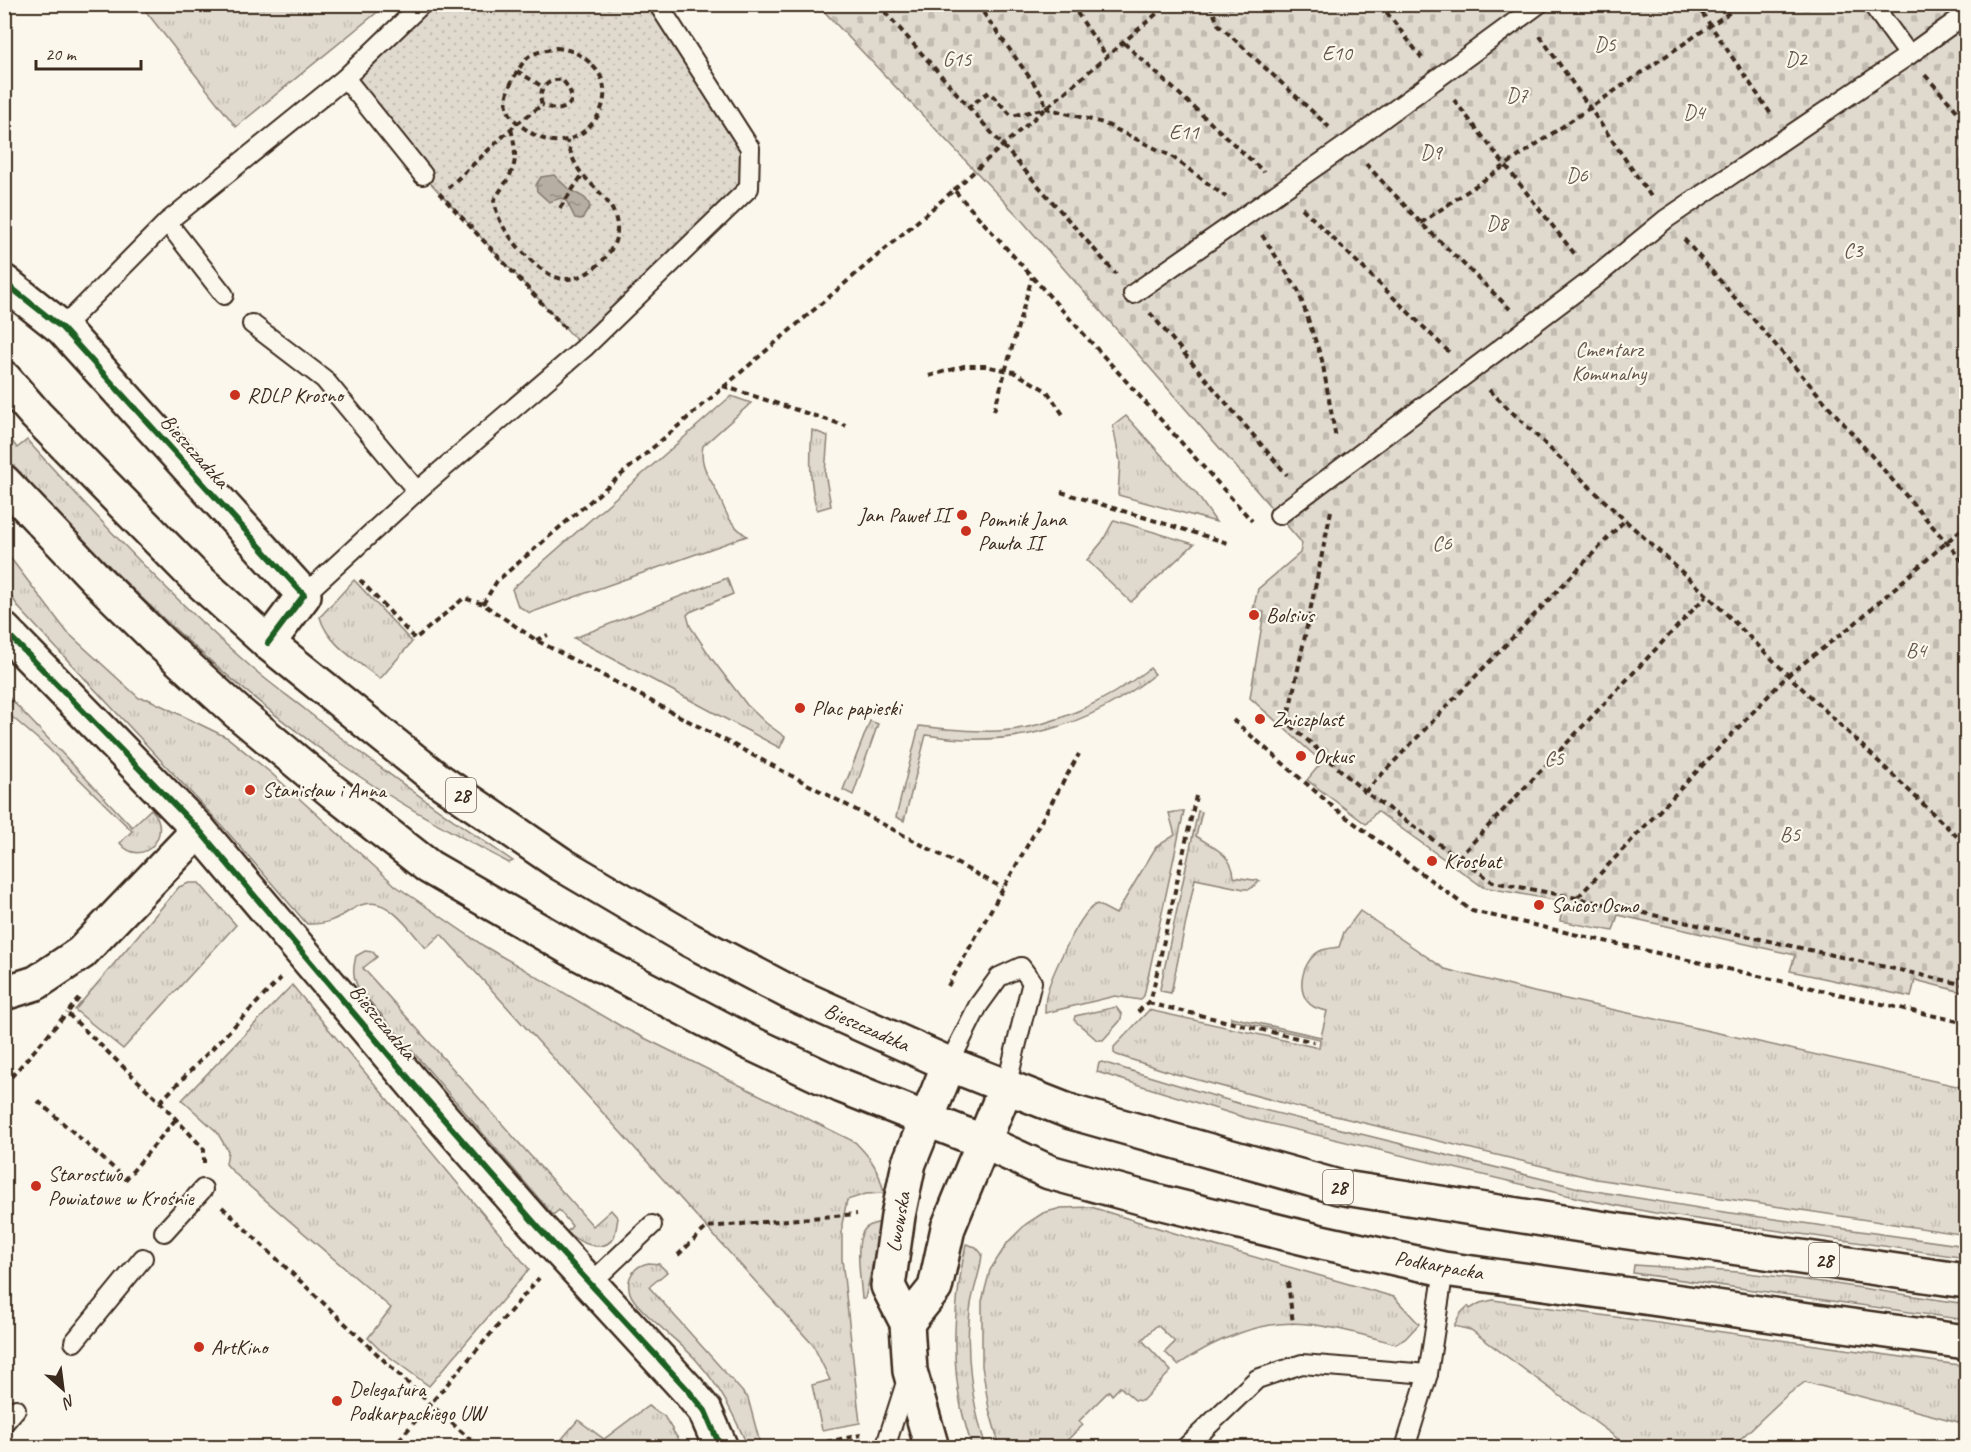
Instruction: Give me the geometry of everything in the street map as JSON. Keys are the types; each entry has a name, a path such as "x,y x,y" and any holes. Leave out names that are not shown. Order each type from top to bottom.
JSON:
{"main road":[{"name":"Bieszczadzka","path":"4,282 62,328 304,595"},
{"name":"Bieszczadzka","path":"4,378 36,415 178,560 268,643 438,779 561,864 690,940 789,992 1006,1087"},
{"path":"4,482 100,584 236,711 314,777 429,867 580,954 746,1041 842,1086 927,1120"},
{"path":"268,643 304,595"},
{"name":"Bieszczadzka","path":"4,630 199,830 434,1108 590,1284 687,1389 705,1411 721,1448"},
{"path":"4,993 36,983 81,953 199,830"},
{"name":"Lwowska","path":"932,1448 910,1371 907,1323 888,1286 898,1216 909,1163 950,1064"},
{"path":"907,1323 935,1288 948,1228 1006,1087"},
{"name":"28","path":"1006,1087 1093,1119 1338,1187 1966,1281"},
{"name":"Podkarpacka","path":"927,1120 984,1142 1049,1172 1317,1241 1444,1269 1966,1342"}],"lane":[{"path":"62,328 167,222 345,78 422,4"},
{"path":"304,595 417,491 584,348 749,188 750,148 658,4"},
{"path":"1872,4 1908,55"},
{"path":"1133,294 1348,144 1532,10"},
{"path":"1279,515 1594,278 1666,219 1966,14"},
{"path":"345,78 423,175"},
{"path":"167,222 224,295"},
{"path":"252,324 324,379 417,491"},
{"path":"950,1064 978,1006 999,977 1021,967 1032,982 1006,1087"},
{"path":"164,1232 203,1189"},
{"path":"590,1284 651,1226"},
{"path":"74,1342 143,1258"},
{"path":"1406,1448 1428,1374 1444,1269"},
{"path":"1185,1448 1257,1379 1302,1364 1428,1374"},
{"path":"885,1448 910,1371"}],"path":[{"path":"878,4 1133,294 1304,494"},
{"path":"977,4 1043,96 1046,108"},
{"path":"1071,4 1107,57"},
{"path":"483,604 497,581 1168,4"},
{"path":"1380,4 1594,278"},
{"path":"1696,4 1787,137"},
{"path":"1421,223 1742,4"},
{"path":"1532,10 1590,108 1666,219 1966,565"},
{"path":"1124,43 1282,190 1966,845"},
{"path":"569,49 596,69 603,81 604,96 600,111 593,123 581,135 567,141 542,138 511,118 506,95 517,71 528,57 543,50 569,49"},
{"path":"1908,55 1966,121"},
{"path":"517,71 543,87"},
{"path":"561,79 570,86 572,97 568,105 562,109 542,105 540,97 543,87 551,81 561,79"},
{"path":"441,194 511,129 542,105"},
{"path":"511,129 517,157 515,168 494,200 496,212 509,235 531,261 561,279 575,278 591,272 611,252 617,228 614,214 572,157 567,141"},
{"path":"560,208 583,174"},
{"path":"423,175 584,348"},
{"path":"954,190 1252,522"},
{"path":"994,411 1032,277"},
{"path":"928,376 964,366 985,366 1014,372 1047,391 1064,416"},
{"path":"723,386 846,426"},
{"path":"1340,467 1287,723 1365,792 1493,882 1577,898 1966,985"},
{"path":"1061,492 1228,543"},
{"path":"1365,792 1625,520"},
{"path":"1577,898 1788,675 1852,625 1966,525"},
{"path":"357,577 415,639 464,598 483,604 536,640 1003,888"},
{"path":"1458,858 1707,595"},
{"path":"536,640 548,635"},
{"path":"1233,720 1338,811 1472,911 1966,1023"},
{"path":"948,986 1079,754"},
{"path":"1138,1012 1151,999 1196,796"},
{"path":"160,1102 287,971"},
{"path":"4,1080 7,1082 82,996"},
{"path":"1147,1003 1314,1042"},
{"path":"67,1013 160,1102 204,1149 203,1189 429,1403 480,1448"},
{"path":"38,1101 126,1179 176,1119"},
{"path":"678,1255 707,1227 857,1214"},
{"path":"392,1448 546,1270"},
{"path":"1288,1282 1293,1324"},
{"path":"826,1442 865,1435"}],"green space":[{"path":"141,5 386,5 236,127"},
{"path":"422,5 658,5 750,148 749,188 584,348 423,175 345,78"},
{"name":"Cmentarz Komunalny","path":"818,5 1966,5 1966,993 1915,980 1911,997 1790,971 1795,955 1618,915 1613,931 1560,921 1564,902 1483,887 1377,811 1366,824 1307,780 1322,762 1250,698 1264,612 1253,610 1258,589 1300,553 1302,543 1018,216"},
{"path":"731,396 751,403 703,446 702,458 727,515 747,536 530,613 518,606 512,589"},
{"path":"1126,416 1196,493 1216,522 1118,495 1120,462 1113,426"},
{"path":"812,430 828,436 825,473 831,506 817,510 811,470"},
{"path":"7,434 17,448 27,440 163,584 257,672 382,769 513,861 509,863 423,816 340,763 294,729 206,657 83,539 5,456 5,435"},
{"path":"1114,520 1194,544 1131,602 1087,560 1102,542"},
{"path":"5,551 67,632 139,698 148,699 228,738 271,773 396,886 484,946 624,1028 855,1142 874,1165 884,1193 866,1194 847,1200 842,1224 842,1259 860,1423 822,1430 812,1385 830,1380 813,1345 441,934 426,948 393,912 374,903 363,904 330,921 307,924 223,827 19,608 5,587"},
{"path":"727,578 733,594 690,612 687,615 690,626 747,705 785,737 780,748 574,638"},
{"path":"354,580 412,642 380,679 329,636 320,617"},
{"path":"1150,668 1155,674 1129,693 1075,721 1047,730 988,739 957,739 926,735 904,821 896,817 919,726 998,731 1039,725 1098,702"},
{"path":"4,692 132,827 151,809 158,818 160,828 153,845 146,851 138,853 129,851 120,843 132,831 47,747 5,711"},
{"path":"870,721 878,724 853,795 843,790"},
{"path":"1184,811 1144,996 1140,1000 1115,996 1045,1013 1046,995 1051,981 1076,928 1091,908 1097,904 1116,914 1156,847 1175,835 1169,813"},
{"path":"1198,811 1202,812 1196,836 1226,857 1233,869 1234,877 1260,881 1250,889 1244,889 1195,879 1171,993 1160,989"},
{"path":"189,883 199,883 236,925 123,1049 75,1010 179,887"},
{"path":"1360,911 1445,969 1534,992 1966,1088 1966,1235 1596,1179 1298,1107 1176,1074 1114,1053 1114,1047 1149,1010 1319,1048 1320,1039 1231,1020 1231,1017 1321,1037 1327,1011 1307,1002 1302,978 1314,955 1320,951 1339,947 1344,932"},
{"path":"365,951 373,952 377,957 363,968 593,1226 611,1210 618,1218 614,1237 609,1242 604,1245 590,1245 577,1240 567,1232 572,1226 559,1210 553,1215 359,989 354,977 354,965 356,956"},
{"path":"292,985 529,1269 429,1386 379,1349 368,1338 391,1308 234,1173 226,1164 228,1151 217,1132 182,1100"},
{"path":"1116,1007 1122,1015 1120,1021 1103,1040 1097,1040 1074,1020 1075,1016"},
{"path":"1099,1063 1244,1105 1583,1189 1717,1211 1966,1246 1966,1258 1655,1213 1583,1199 1246,1118 1097,1072"},
{"path":"1091,1207 1394,1297 1419,1324 1405,1339 1396,1344 1318,1325 1290,1323 1273,1325 1239,1333 1207,1347 1178,1365 1165,1352 1175,1342 1157,1325 1142,1340 1171,1371 1142,1401 1135,1400 1120,1387 1112,1395 1109,1391 1079,1421 1083,1425 1060,1447 1000,1447 989,1409 982,1366 982,1301 990,1270 1008,1242 1026,1224 1043,1213 1061,1208"},
{"path":"882,1222 865,1299 862,1299 859,1243 864,1230"},
{"path":"966,1244 976,1247 982,1254 971,1304 968,1339 973,1395 986,1447 972,1447 961,1407 956,1366 955,1325"},
{"path":"649,1263 659,1264 667,1272 649,1287 748,1398 761,1447 748,1447 726,1402 706,1371 634,1300 630,1293 630,1277 639,1266"},
{"path":"1634,1265 1738,1272 1966,1304 1966,1320 1633,1273"},
{"path":"1493,1300 1966,1366 1966,1424 1805,1382 1786,1396 1732,1447 1629,1447 1471,1330 1454,1326 1460,1314 1468,1306 1470,1309 1480,1303"},
{"path":"648,1406 664,1416 683,1447 555,1447 578,1420 604,1439"}],"water":[{"path":"554,175 589,203 590,207 582,219 575,218 566,200 561,198 549,202 537,191 536,185 541,177"}],"cycle path":[{"path":"4,282 62,328 304,595 268,643"},
{"path":"4,630 199,830 427,1100 538,1227 687,1389 705,1411 721,1448"}],"place":[{"name":"RDLP Krosno","path":"235,395"},
{"name":"Jan Paweł II","path":"962,515"},
{"name":"Pomnik Jana Pawła II","path":"966,531"},
{"name":"Bolsius","path":"1254,615"},
{"name":"Plac papieski","path":"800,708"},
{"name":"Zniczplast","path":"1260,719"},
{"name":"Orkus","path":"1301,756"},
{"name":"Stanisław i Anna","path":"250,790"},
{"name":"Krosbat","path":"1432,861"},
{"name":"Saicos Osmo","path":"1539,905"},
{"name":"Starostwo Powiatowe w Krośnie","path":"36,1186"},
{"name":"ArtKino","path":"199,1347"},
{"name":"Delegatura Podkarpackiego UW","path":"337,1401"}],"park label":[{"name":"D5","path":"1605,44"},
{"name":"E10","path":"1337,53"},
{"name":"G15","path":"957,59"},
{"name":"D2","path":"1796,59"},
{"name":"D7","path":"1517,95"},
{"name":"D4","path":"1694,112"},
{"name":"E11","path":"1184,132"},
{"name":"D9","path":"1431,152"},
{"name":"D6","path":"1577,175"},
{"name":"D8","path":"1497,223"},
{"name":"C3","path":"1853,250"},
{"name":"C6","path":"1442,543"},
{"name":"B4","path":"1916,650"},
{"name":"C5","path":"1554,758"},
{"name":"B5","path":"1790,834"}]}
